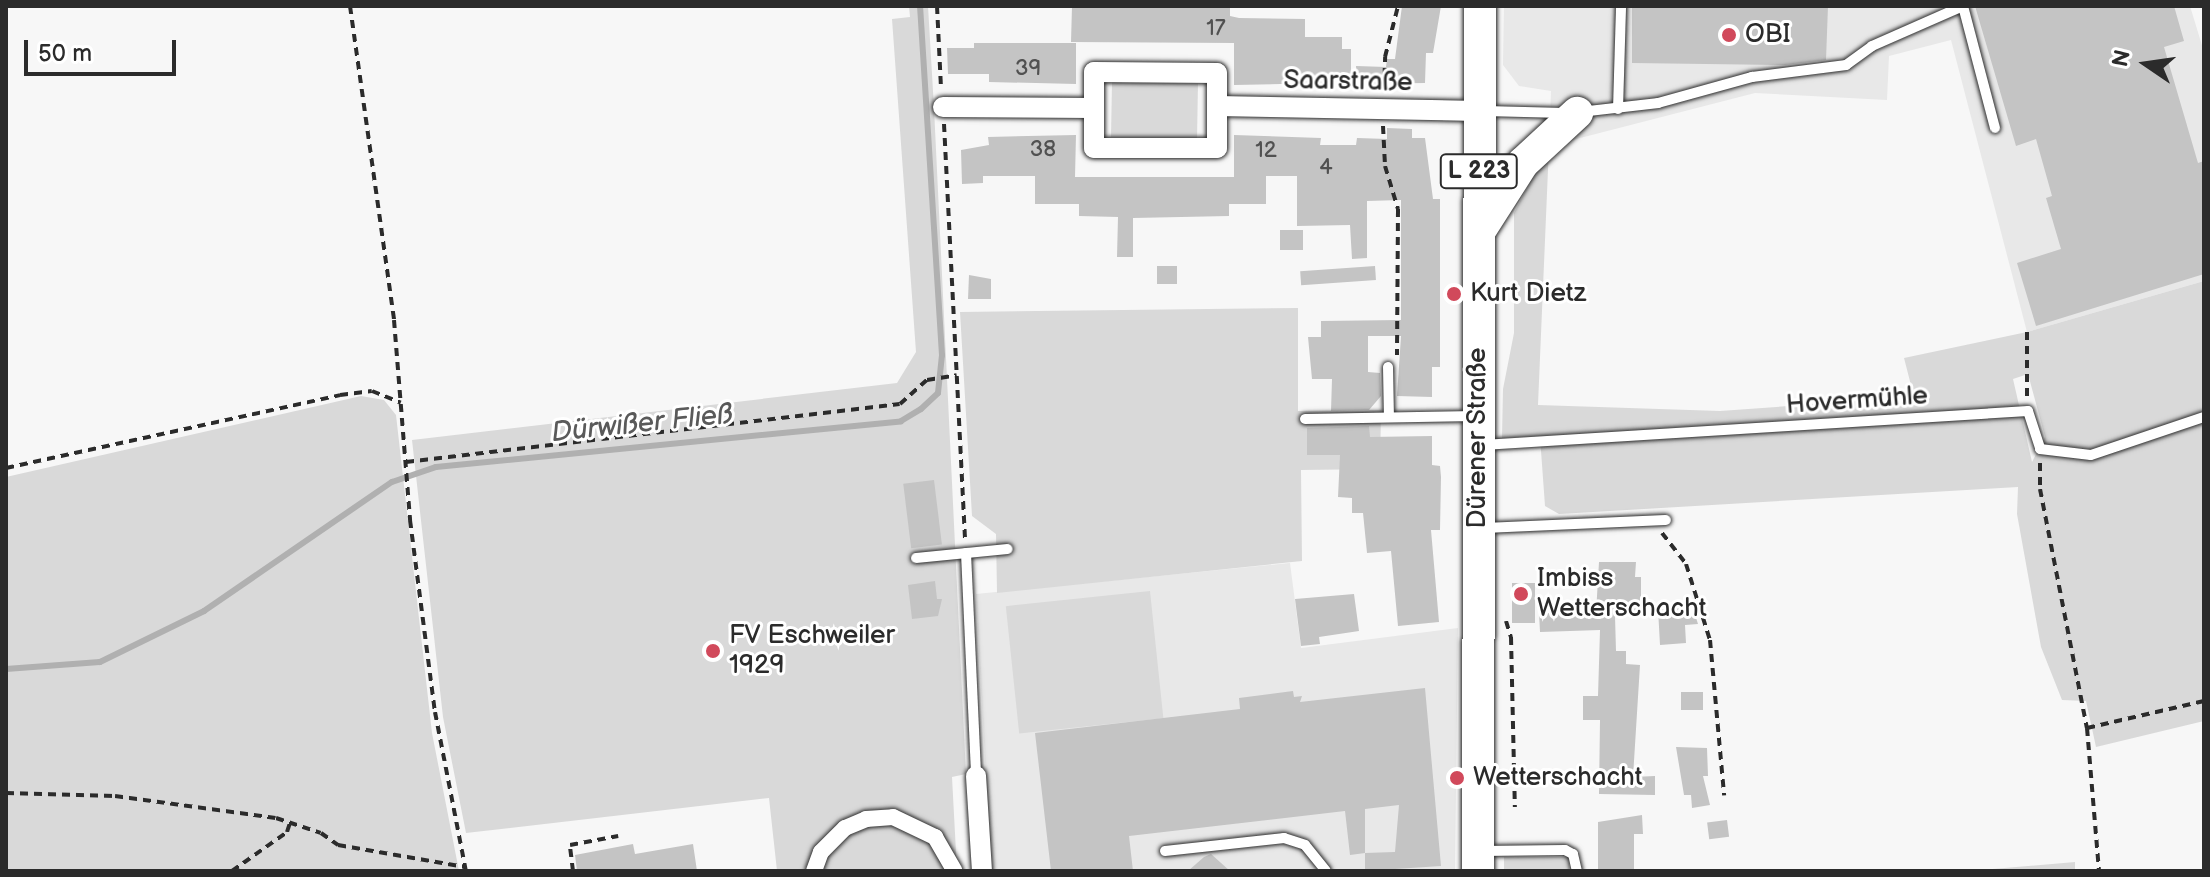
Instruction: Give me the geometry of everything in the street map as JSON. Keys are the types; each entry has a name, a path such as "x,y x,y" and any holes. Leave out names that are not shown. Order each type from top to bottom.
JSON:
{"main road":[{"name":"Dürener Straße","path":"1478,861 1480,6"},
{"path":"1479,232 1523,163 1577,113"}],"street":[{"path":"1094,72 1217,73 1217,106 1217,148 1094,148 1094,72"},
{"name":"Saarstraße","path":"1217,106 1479,111"},
{"path":"943,107 1093,108"},
{"path":"976,776 982,871"},
{"path":"814,871 821,852 845,828 866,819 893,817 935,837 955,871"}],"lane":[{"path":"1618,109 1621,6"},
{"path":"1479,111 1577,113 1618,109 1752,77 1846,65 1872,46 1963,6 1995,128"},
{"path":"1388,367 1389,417"},
{"path":"2028,411 2040,449 2091,455 2204,417"},
{"name":"Hovermühle","path":"1305,419 1389,417 1477,431 2028,411"},
{"path":"1478,528 1666,520"},
{"path":"916,558 1008,549"},
{"path":"966,553 976,776"},
{"path":"1165,851 1284,838 1305,845 1326,871"},
{"path":"1478,861 1565,850 1573,854 1577,871"}],"path":[{"path":"350,6 401,403 435,712 463,869"},
{"path":"937,6 966,553"},
{"path":"1388,367 1398,354 1398,209 1385,166 1385,57 1398,6"},
{"path":"2027,332 2028,411"},
{"path":"406,465 900,404 934,377 957,375"},
{"path":"6,468 340,395 372,391 401,403"},
{"path":"2040,449 2040,489 2087,728 2099,871"},
{"path":"1652,520 1686,564 1710,640 1724,795"},
{"path":"1506,606 1515,807"},
{"path":"2087,728 2204,701"},
{"path":"6,793 115,796 290,822 338,845 463,869"},
{"path":"232,871 287,832 290,822"},
{"path":"573,871 570,845 618,836"},
{"path":"453,871 463,869"}],"shaded area":[{"name":"FV Eschweiler 1929","path":"909,6 928,6 934,108 966,774 952,777 957,871 777,871 769,798 466,833 443,717 412,440 897,383 916,352 892,19 910,17"},
{"path":"1504,6 2190,6 2204,52 2204,281 2027,332 1951,40 1889,56 1887,100 1755,93 1549,146 1551,91 1519,86 1503,65"},
{"path":"1112,82 1198,84 1197,138 1111,137"},
{"path":"1549,146 1538,405 1720,411 1914,397 1904,358 2027,332 2204,281 2204,721 2096,747 2086,701 2062,700 2041,647 2017,514 2018,487 1559,514 1545,506 1540,437 1502,438 1503,389 1514,333 1514,213","holes":["2028,374 2045,437 2032,462 2013,379"]},
{"path":"1298,308 1298,411 1381,410 1380,469 1301,470 1302,561 997,593 996,534 972,516 960,312"},
{"path":"361,396 384,400 396,415 432,733 459,871 6,871 6,477"},
{"path":"1290,563 1301,648 1458,628 1455,871 991,871 976,594"},
{"path":"1150,591 1163,718 1019,733 1006,606"},
{"path":"1504,857 1569,857 1569,871 1504,871"},
{"path":"2075,862 2075,871 1969,871"}],"building":[{"path":"1072,6 1230,6 1230,16 1239,18 1305,19 1305,37 1342,37 1342,49 1351,49 1351,76 1322,75 1322,83 1234,85 1234,43 1071,42"},
{"path":"1402,6 1441,6 1433,53 1426,53 1425,83 1357,84 1356,66 1386,67 1387,59 1395,59"},
{"name":"OBI","path":"1632,6 1828,6 1826,60 1785,65 1632,63"},
{"path":"1975,6 2174,6 2184,41 2164,47 2198,163 2204,161 2204,274 2036,326 2017,263 2061,249 2046,198 2052,196 2036,139 2016,146"},
{"path":"974,43 1076,43 1076,84 989,82 989,74 948,74 947,48 974,48"},
{"path":"1387,128 1412,129 1412,138 1425,138 1433,199 1440,199 1440,367 1432,367 1432,397 1397,396 1401,336 1368,336 1368,372 1380,373 1381,396 1369,410 1331,411 1332,379 1312,379 1308,337 1321,337 1321,321 1401,320 1401,200 1367,201 1367,258 1352,259 1350,225 1297,226 1297,176 1266,176 1266,204 1229,204 1229,216 1133,218 1133,257 1117,257 1118,217 1079,216 1079,204 1035,204 1035,176 983,176 983,183 962,184 961,150 989,145 988,137 1076,135 1075,177 1234,177 1234,135 1321,138 1320,145 1356,145 1357,138 1387,139"},
{"path":"1280,230 1303,230 1303,250 1280,250"},
{"path":"1157,266 1177,266 1177,284 1157,284"},
{"path":"1375,266 1376,280 1301,285 1300,271"},
{"path":"969,275 991,279 991,299 968,299"},
{"path":"1369,426 1370,437 1432,436 1432,465 1440,466 1441,477 1440,530 1431,530 1439,622 1398,626 1391,551 1367,553 1363,513 1352,513 1352,498 1338,497 1340,455 1307,455 1307,428"},
{"path":"934,480 942,545 911,548 903,484"},
{"path":"1599,562 1636,562 1635,577 1641,577 1641,616 1615,616 1616,651 1626,651 1626,664 1640,665 1633,777 1655,776 1655,795 1599,794 1600,720 1583,720 1583,696 1598,696 1600,630 1540,632 1539,613 1596,613"},
{"path":"935,581 937,599 942,599 938,616 912,619 908,585"},
{"path":"1512,583 1535,583 1535,623 1512,623"},
{"path":"1354,594 1359,631 1319,637 1320,644 1301,646 1295,599"},
{"path":"1692,605 1698,624 1685,625 1686,643 1660,645 1658,609"},
{"path":"1425,688 1441,866 1365,871 1365,853 1350,855 1345,811 1129,836 1133,871 1051,871 1035,733 1240,709 1239,698 1293,691 1294,697 1302,696 1300,702","holes":["1399,805 1395,852 1365,853 1365,809"]},
{"path":"1681,692 1703,692 1703,710 1681,710"},
{"path":"1676,747 1707,748 1708,776 1703,776 1710,805 1692,808 1691,795 1684,795"},
{"path":"1642,815 1643,834 1634,834 1634,871 1598,871 1598,822"},
{"path":"1727,820 1729,837 1709,839 1707,822"},
{"path":"633,844 635,854 693,844 697,871 577,871 575,855"},
{"path":"1211,854 1230,871 1188,871 1204,857"}],"waterway":[{"name":"Dürwißer Fließ","path":"6,669 100,662 204,611 392,482 436,467 901,421 921,409 938,393 942,355 920,6"}],"place":[{"name":"OBI","path":"1729,35"},
{"name":"Kurt Dietz","path":"1454,294"},
{"name":"Imbiss Wetterschacht","path":"1521,594"},
{"name":"FV Eschweiler 1929","path":"713,651"},
{"name":"Wetterschacht","path":"1457,778"}]}
